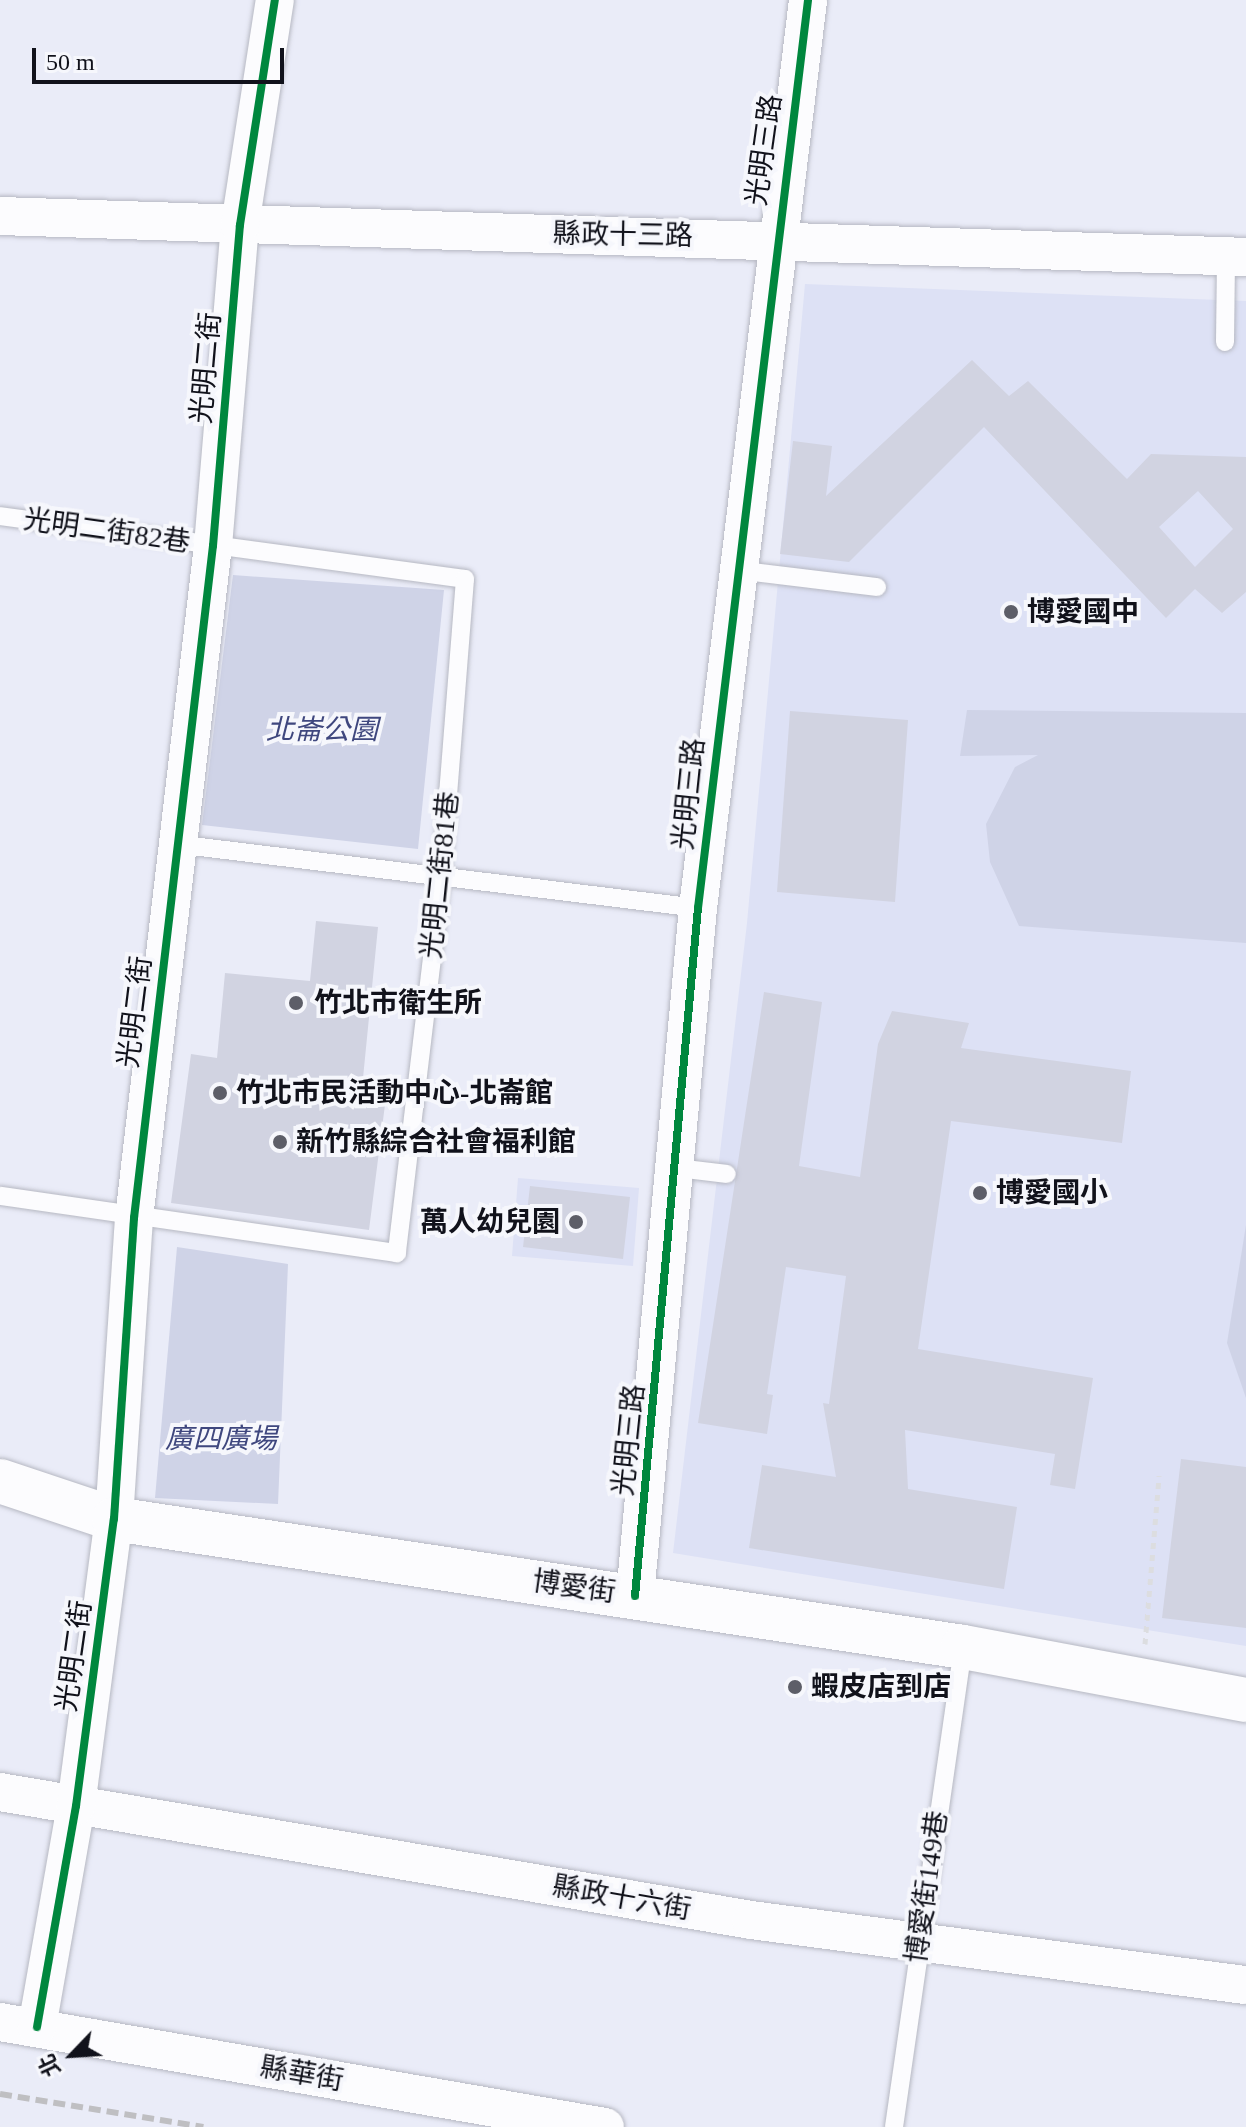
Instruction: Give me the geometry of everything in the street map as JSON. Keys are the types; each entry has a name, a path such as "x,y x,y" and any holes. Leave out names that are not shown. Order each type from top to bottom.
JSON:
{"street":[{"name":"光明二街","path":"18,2025 76,1806 114,1519 134,1218 213,546 240,225 275,0"},
{"name":"光明三路","path":"635,1596 677,1168 698,908 774,239 808,0"},
{"name":"縣政十三路","path":"0,216 774,239 1236,257"},
{"name":"博愛街","path":"0,1481 114,1519 963,1647 1246,1700"},
{"name":"縣政十六街","path":"0,1792 751,1920 1246,1985"},
{"name":"縣華街","path":"18,2025 605,2127"}],"lane":[{"path":"1225,342 1236,257"},
{"name":"光明二街82巷","path":"0,516 213,546"},
{"name":"光明二街81巷","path":"134,1218 397,1253 442,874 465,579 213,546"},
{"path":"736,570 877,587"},
{"path":"176,844 442,874 698,908"},
{"path":"677,1168 727,1174"},
{"path":"0,1196 134,1218"},
{"name":"博愛街149巷","path":"894,2127 918,1940 963,1647"}],"path":[{"path":"1141,1680 1159,1476"}],"shaded area":[{"path":"805,284 1246,301 1246,1646 673,1553 747,923"},
{"name":"萬人幼兒園","path":"518,1178 639,1188 633,1266 512,1256"}],"green space":[{"name":"北崙公園","path":"233,575 444,590 418,849 202,825"},
{"path":"967,710 1246,713 1246,943 1019,926 990,862 986,824 1015,767 1038,755 960,756"},
{"path":"1246,1225 1246,1398 1227,1343"},
{"name":"廣四廣場","path":"177,1247 288,1264 278,1504 155,1498"}],"building":[{"path":"972,360 1009,396 1028,381 1127,479 1151,454 1246,457 1246,592 1222,613 1195,589 1166,618 984,427 849,562 780,554 793,441 832,446 826,496","holes":["1198,491 1233,529 1195,567 1159,527"]},
{"path":"790,711 908,720 895,902 777,892"},
{"name":"新竹縣綜合社會福利館","path":"316,921 378,927 363,1078 388,1081 369,1230 171,1203 191,1054 217,1058 225,973 310,981"},
{"path":"764,992 822,1002 799,1166 860,1177 878,1044 892,1011 969,1023 961,1048 1131,1071 1122,1143 951,1121 918,1349 1093,1378 1075,1489 1050,1485 1055,1454 905,1430 908,1489 1017,1507 1004,1589 749,1548 762,1465 836,1477 823,1403 829,1404 846,1276 786,1267 767,1394 773,1395 767,1434 698,1423"},
{"name":"萬人幼兒園","path":"530,1186 630,1197 623,1259 523,1247"},
{"path":"1181,1459 1246,1467 1246,1628 1162,1618"}],"railway":[{"path":"0,2094 203,2127"}],"cycle path":[{"path":"37,2027 76,1806 114,1519 134,1218 213,546 240,225 275,0"},
{"path":"635,1596 698,908 808,0"}],"place":[{"name":"博愛國中","path":"1011,612"},
{"name":"竹北市衛生所","path":"296,1003"},
{"name":"竹北市民活動中心-北崙館","path":"220,1093"},
{"name":"新竹縣綜合社會福利館","path":"280,1142"},
{"name":"博愛國小","path":"980,1193"},
{"name":"萬人幼兒園","path":"576,1222"},
{"name":"蝦皮店到店","path":"795,1687"}]}
